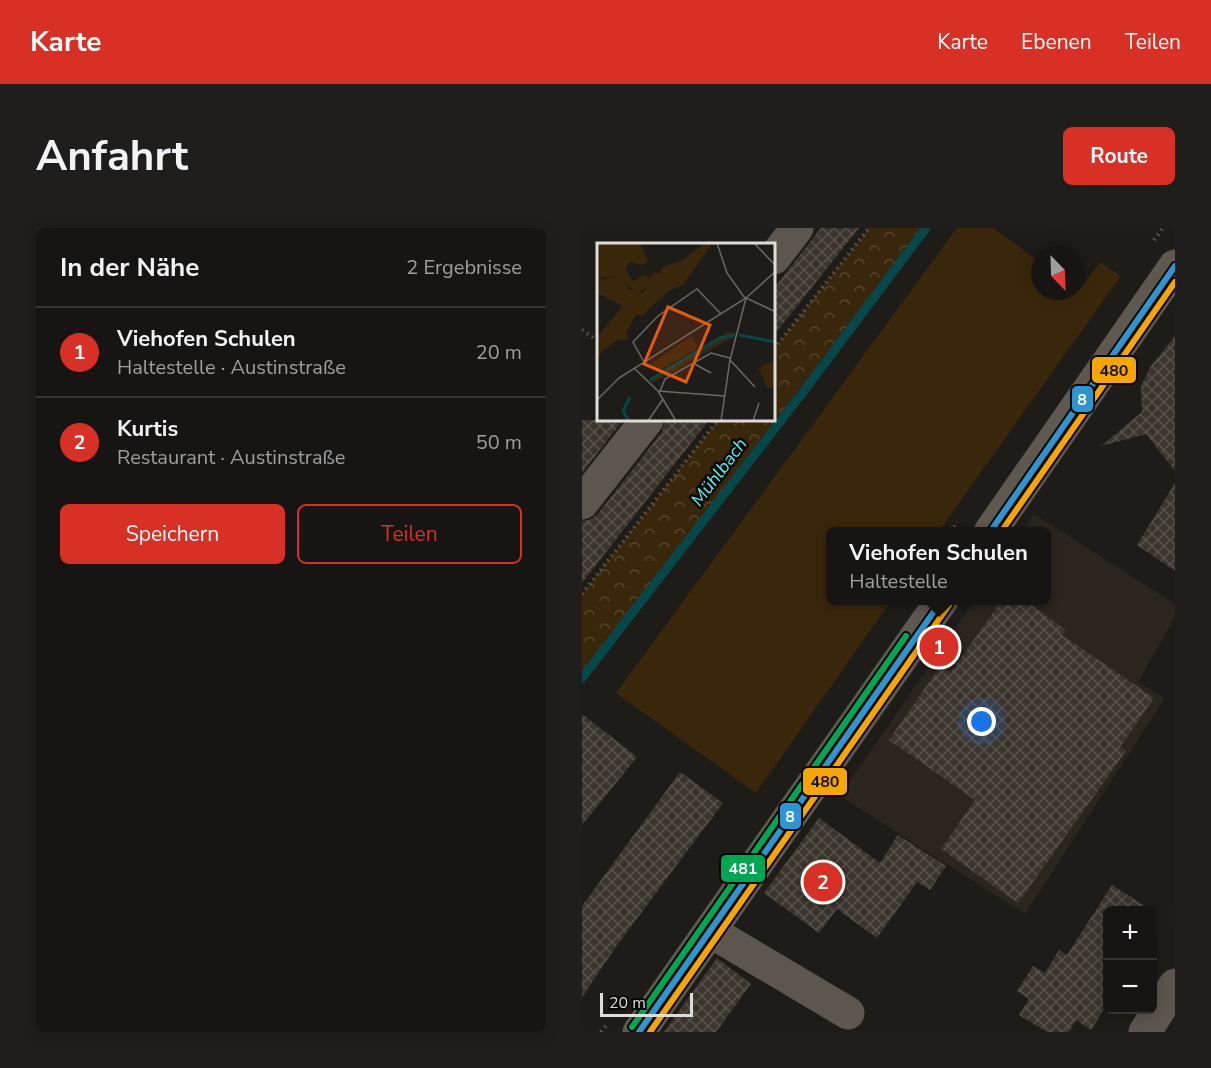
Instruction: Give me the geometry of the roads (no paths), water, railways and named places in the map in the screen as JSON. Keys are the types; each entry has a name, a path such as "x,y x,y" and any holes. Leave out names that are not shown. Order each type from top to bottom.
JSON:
{"main road":[{"path":"993,527 1175,266"},
{"path":"639,1032 938,605"}],"street":[{"path":"776,255 797,228"},
{"path":"587,490 645,422"},
{"path":"710,931 848,1013"},
{"path":"1145,1032 1175,985"}],"waterway":[{"name":"Mühlbach","path":"582,678 803,392 926,228"}],"place":[{"name":"Viehofen Schulen","path":"939,647"},
{"name":"Kurtis","path":"823,882"}]}
